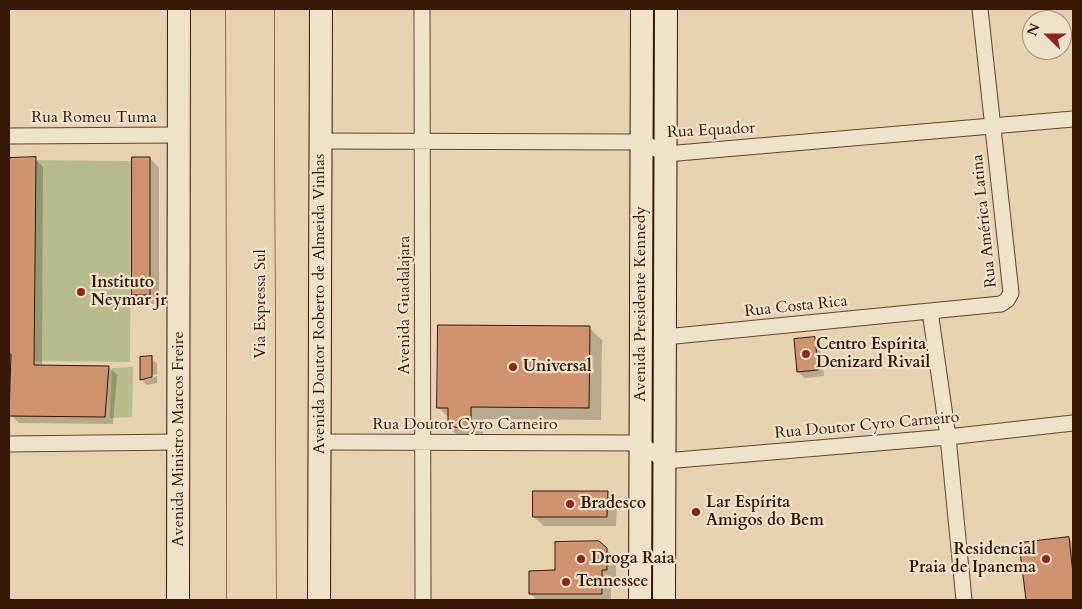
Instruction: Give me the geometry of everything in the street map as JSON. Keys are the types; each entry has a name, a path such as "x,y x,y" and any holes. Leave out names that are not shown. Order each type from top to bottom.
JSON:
{"highway":[{"name":"Via Expressa Sul","path":"241,600 250,10"},
{"name":"Via Expressa Sul","path":"250,10 262,600"}],"main road":[{"name":"Avenida Presidente Kennedy","path":"640,600 642,9"},
{"name":"Avenida Presidente Kennedy","path":"664,600 666,9"},
{"name":"Avenida Ministro Marcos Freire","path":"178,600 182,13"},
{"name":"Avenida Doutor Roberto de Almeida Vinhas","path":"317,14 321,141 319,600"}],"street":[{"name":"Avenida Guadalajara","path":"422,9 423,600"},
{"name":"Rua América Latina","path":"930,311 1001,304 1008,300 1011,293 980,9"},
{"name":"Rua Equador","path":"321,141 642,142 666,154 1073,119"},
{"name":"Rua Romeu Tuma","path":"9,136 180,135"},
{"name":"Rua Costa Rica","path":"665,337 930,311"},
{"path":"930,311 948,437 964,600"},
{"name":"Rua Doutor Cyro Carneiro","path":"664,462 948,437 1073,423"},
{"path":"9,444 178,442"},
{"name":"Rua Doutor Cyro Carneiro","path":"319,442 640,443"},
{"path":"640,443 664,462"}],"green space":[{"path":"23,160 131,161 130,362 21,361"},
{"path":"133,367 132,417 110,418 112,368"}],"building":[{"path":"36,157 34,365 109,366 105,417 9,416 11,354 9,354 9,158"},
{"path":"132,157 150,157 150,295 132,295"},
{"name":"Universal","path":"438,325 590,326 589,408 471,407 471,428 448,427 448,408 437,408"},
{"name":"Centro Espírita Denizard Rivail","path":"815,337 818,370 797,372 794,339"},
{"path":"152,356 152,377 140,380 140,357"},
{"name":"Bradesco","path":"533,491 608,491 607,517 533,517"},
{"name":"Residencial Praia de Ipanema","path":"1069,537 1073,574 1073,600 1026,600 1019,543"},
{"path":"599,541 607,548 607,570 602,570 602,594 529,594 529,571 555,570 555,542"}],"place":[{"name":"Instituto Neymar jr","path":"81,292"},
{"name":"Centro Espírita Denizard Rivail","path":"806,354"},
{"name":"Universal","path":"513,367"},
{"name":"Bradesco","path":"570,504"},
{"name":"Lar Espírita Amigos do Bem","path":"696,512"},
{"name":"Droga Raia","path":"581,559"},
{"name":"Residencial Praia de Ipanema","path":"1046,559"},
{"name":"Tennessee","path":"566,582"}]}
